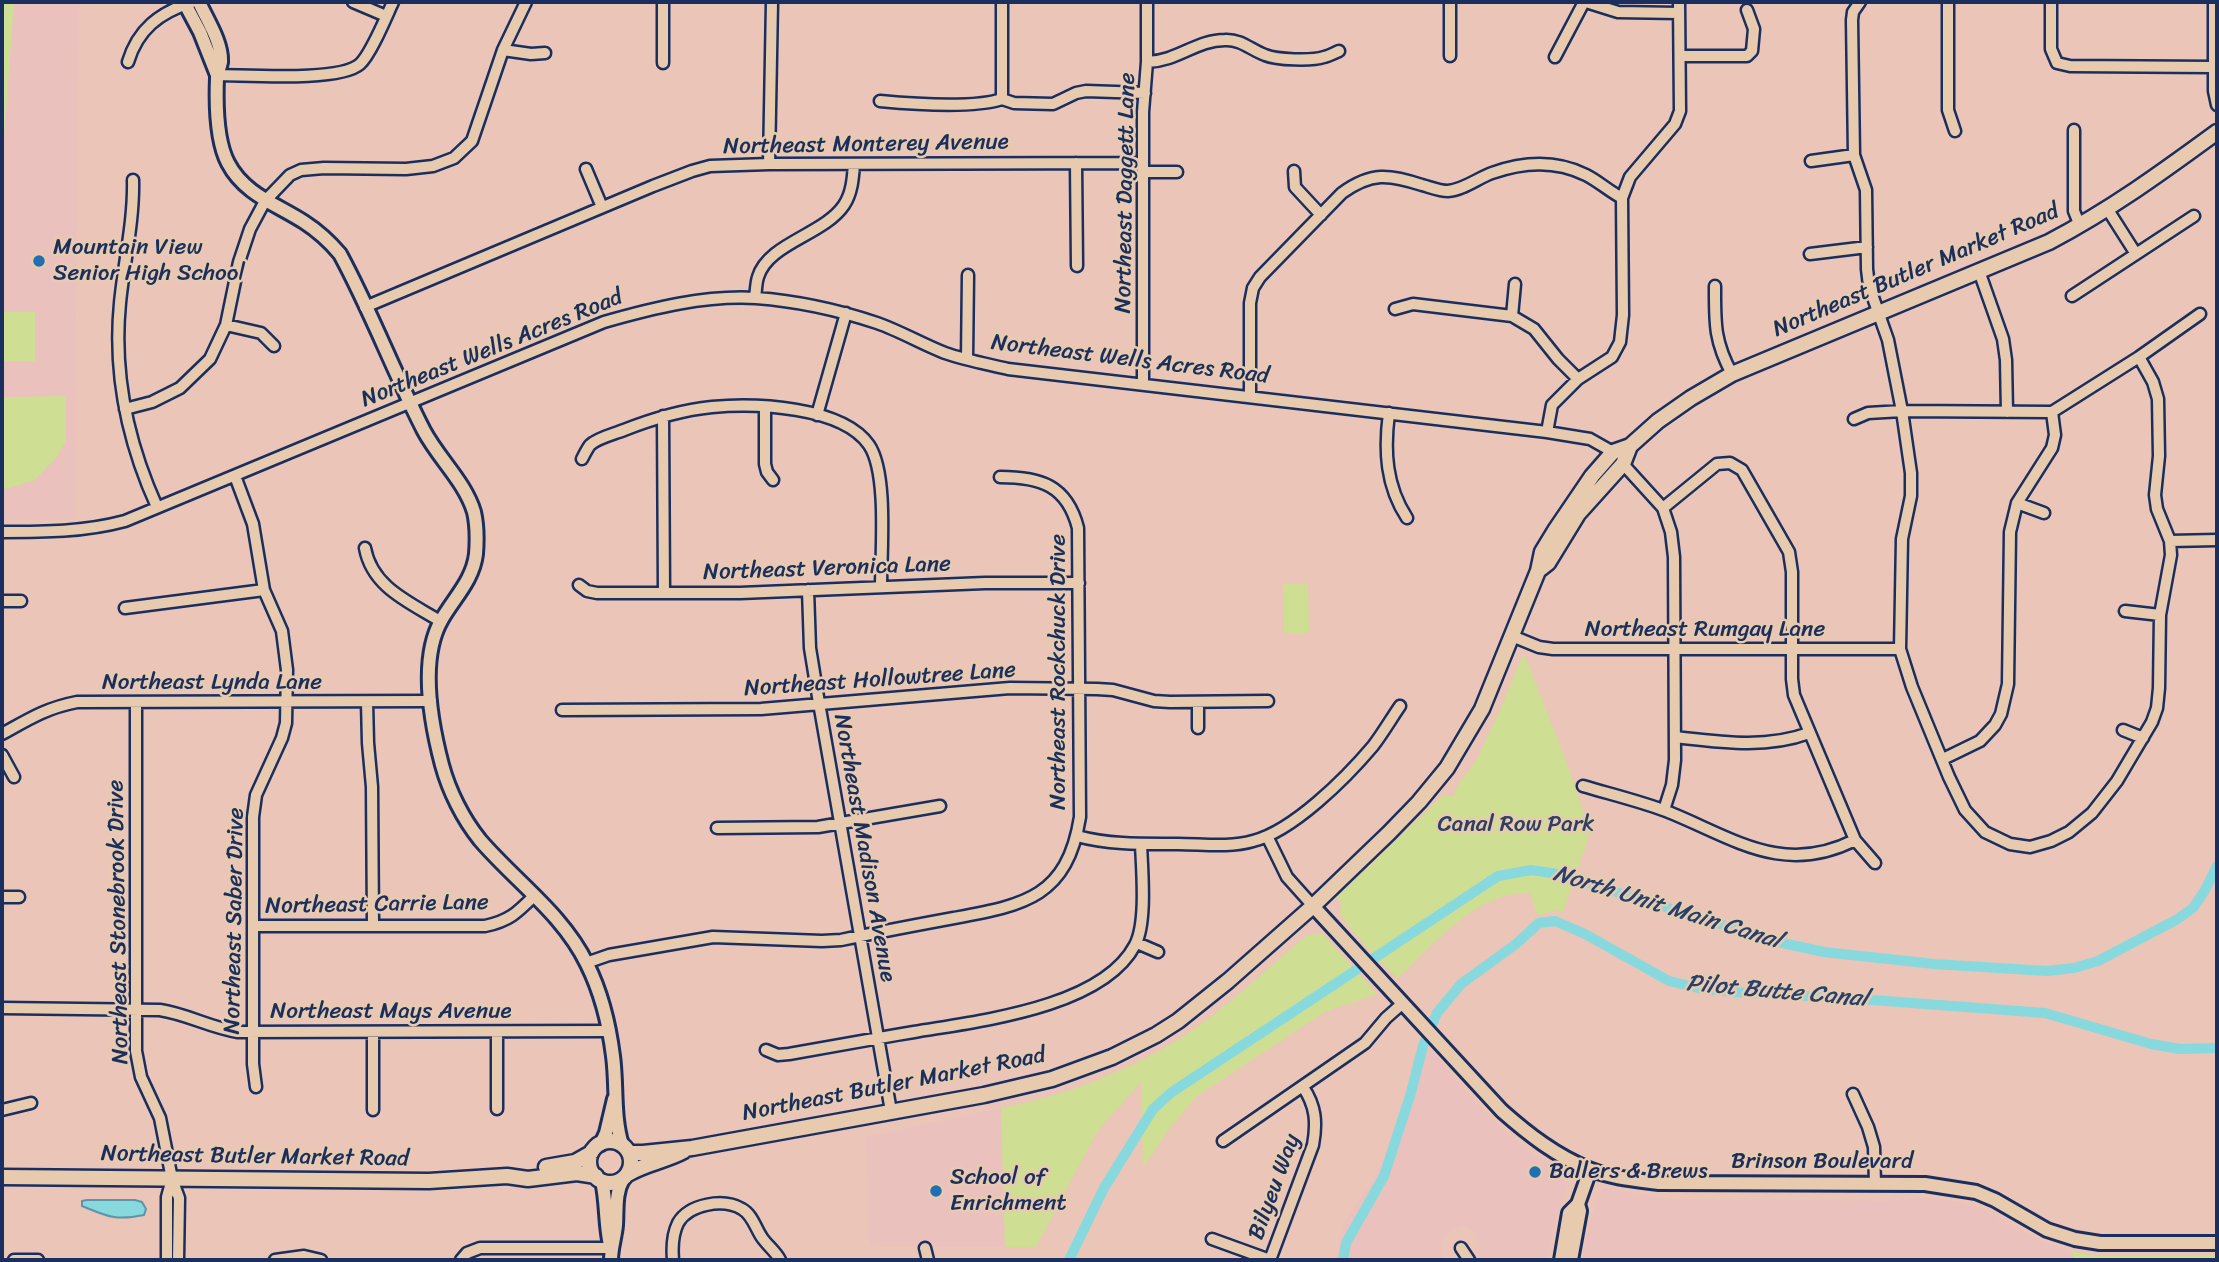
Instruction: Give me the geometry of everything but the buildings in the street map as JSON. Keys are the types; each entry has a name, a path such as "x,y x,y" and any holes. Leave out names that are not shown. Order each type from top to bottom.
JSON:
{"main road":[{"name":"Northeast Butler Market Road","path":"1543,567 1542,552 1591,477 1613,452 1630,446 1669,414 1732,374 2049,242 2108,210 2217,132"},
{"name":"Northeast Butler Market Road","path":"626,1149 692,1147 1016,1088 1062,1076 1112,1058 1156,1035 1202,1003 1313,906 1390,833 1447,768 1482,709 1543,567 1578,514 1623,464 1630,446"},
{"path":"612,1141 626,1149 631,1162 625,1176 611,1183 599,1179 590,1167 596,1148 612,1141"},
{"name":"Northeast Butler Market Road","path":"625,1176 645,1165 671,1158 692,1147"},
{"name":"Northeast Butler Market Road","path":"507,1176 525,1170 575,1162 596,1148"},
{"name":"Northeast Butler Market Road","path":"2,1177 429,1181 507,1176 528,1178 577,1173 599,1179"}],"street":[{"path":"128,62 133,44 142,31 156,20 190,2 219,48 219,139 228,164 245,186 265,201 324,235 340,254 410,404 436,452 465,491 474,512 476,558 469,578 440,621 431,647 429,670 435,736 443,767 462,812 479,839 556,918 586,963 601,999 609,1031 614,1099 626,1149"},
{"path":"353,2 386,16"},
{"path":"217,75 331,74 352,70 363,61 393,2"},
{"path":"125,409 152,402 180,388 209,359 226,325 239,262 250,229 265,201 290,175 301,170 324,168 406,169 433,166 454,158 472,141 503,50 526,2"},
{"path":"663,2 663,62"},
{"path":"769,164 772,2"},
{"path":"1002,2 1002,99"},
{"name":"Northeast Daggett Lane","path":"1143,384 1143,167 1147,2"},
{"path":"1450,2 1450,56"},
{"path":"1546,432 1552,405 1578,379 1612,357 1620,342 1623,315 1622,198 1630,177 1675,124 1680,111 1679,7 1618,12 1585,2 1555,57"},
{"path":"1860,2 1853,12 1852,20 1854,155 1866,190 1869,286 1888,340 1902,411 1911,484 1902,539 1900,649 1912,687 1965,810 1985,832 2010,844 2030,847 2051,841 2068,832 2092,813 2117,781 2143,738 2157,708 2160,615 2170,565 2170,541 2157,509 2155,495 2159,456 2158,399 2153,382 2138,357"},
{"path":"1948,2 1948,110 1955,131"},
{"path":"2051,2 2051,49 2057,63 2070,66 2214,67"},
{"path":"2214,2 2214,91 2217,105"},
{"path":"1679,56 1746,56 1752,51 1754,29 1747,10"},
{"path":"1147,62 1160,62 1208,42 1227,39 1241,42 1276,58 1322,58 1339,51"},
{"path":"503,50 545,53"},
{"path":"880,101 909,104 976,103 1002,99 1014,103 1053,104 1086,91 1145,93"},
{"path":"2074,130 2074,211 2080,226"},
{"path":"1811,161 1854,155"},
{"path":"1076,163 1077,266"},
{"name":"Northeast Monterey Avenue","path":"365,307 692,171 731,164 1076,163 1177,172"},
{"path":"755,298 758,275 770,257 824,224 844,205 852,185 854,164"},
{"path":"1250,396 1250,303 1253,288 1260,277 1342,193 1358,182 1377,176 1398,177 1445,191 1455,190 1515,166 1534,164 1563,166 1586,175 1622,198"},
{"path":"586,169 602,207"},
{"path":"1294,171 1296,187 1321,215"},
{"path":"133,180 131,224 120,306 120,377 135,453 157,507"},
{"path":"2108,210 2136,254"},
{"path":"2072,296 2194,216"},
{"path":"1810,254 1867,247"},
{"path":"1979,271 2003,339 2007,360 2007,412"},
{"path":"967,359 968,275"},
{"path":"1512,316 1515,284"},
{"path":"1715,286 1717,339 1732,374"},
{"name":"Northeast Wells Acres Road","path":"2,532 71,531 125,521 604,322 650,309 695,302 755,298 846,313 880,324 945,353 1008,369 1546,432 1590,439 1613,452 1623,464"},
{"path":"1395,309 1413,304 1512,316 1534,329 1578,379"},
{"path":"817,415 846,313"},
{"path":"1854,419 1868,413 1902,411 2052,412 2200,314"},
{"path":"226,325 261,333 274,346"},
{"path":"582,459 591,443 663,416 712,407 765,407 817,415 854,430 867,442 876,456 881,489 881,587"},
{"path":"765,407 765,464 773,480"},
{"path":"1943,759 1980,740 1995,725 2001,714 2008,684 2010,532 2017,503 2052,448 2052,412"},
{"path":"1389,414 1385,441 1387,461 1396,501 1407,518"},
{"path":"663,416 664,593"},
{"path":"1663,508 1717,464 1730,463 1742,470 1789,552 1792,572 1794,695 1855,841 1875,863"},
{"path":"1623,464 1663,508 1671,531 1674,557 1675,737 1672,785 1664,810"},
{"name":"Northeast Saber Drive","path":"235,476 253,524 264,590 282,631 286,650 288,702 282,738 256,795 253,817 253,1064 256,1087"},
{"name":"Northeast Rockchuck Drive","path":"586,963 609,955 713,937 822,941 1001,909 1027,901 1047,887 1060,872 1077,836 1080,817 1078,528 1074,512 1057,490 1042,482 1023,477 1000,477"},
{"path":"2017,503 2044,513"},
{"path":"2170,541 2217,540"},
{"path":"365,548 370,568 381,582 440,621"},
{"name":"Northeast Veronica Lane","path":"579,585 587,591 597,593 740,593 985,583 1079,583"},
{"path":"125,608 264,590"},
{"name":"Northeast Madison Avenue","path":"808,590 810,648 891,1111"},
{"path":"2,601 21,601"},
{"path":"2125,611 2160,615"},
{"name":"Northeast Rumgay Lane","path":"1512,636 1539,647 1553,649 1900,649"},
{"name":"Northeast Hollowtree Lane","path":"562,710 730,710 979,690 1080,688 1113,690 1154,701 1268,701"},
{"name":"Northeast Lynda Lane","path":"2,734 55,706 77,702 431,701"},
{"name":"Northeast Stonebrook Drive","path":"136,702 136,1051 141,1077 160,1118 172,1179 179,1198 178,1260"},
{"path":"368,702 373,925"},
{"path":"1198,702 1198,728"},
{"path":"1077,836 1100,842 1141,845 1233,845 1267,836 1289,826 1344,776 1373,745 1400,706"},
{"path":"2123,730 2143,738"},
{"path":"1675,737 1755,743 1809,733"},
{"path":"2,755 14,777"},
{"path":"1583,786 1664,810 1767,853 1805,855 1855,841"},
{"path":"717,828 802,828 841,824 940,806"},
{"path":"1267,836 1287,877 1313,906"},
{"path":"766,1050 778,1055 789,1054 1007,1016 1068,996 1108,976 1126,959 1137,943 1142,912 1141,845"},
{"name":"Northeast Carrie Lane","path":"253,926 485,926 515,915 534,896"},
{"path":"2,897 19,897"},
{"name":"Brinson Boulevard","path":"1313,906 1502,1111 1527,1133 1590,1170 1659,1183 1925,1184 1976,1192 2047,1230 2075,1239 2100,1243 2217,1243"},
{"path":"1137,943 1158,952"},
{"name":"Northeast Mays Avenue","path":"2,1008 136,1009 181,1013 220,1029 253,1032 609,1031"},
{"path":"1223,1141 1365,1043 1407,1008"},
{"path":"373,1031 373,1110"},
{"path":"497,1031 498,1108"},
{"name":"Bilyeu Way","path":"1270,1260 1313,1145 1315,1113 1303,1087"},
{"path":"1853,1094 1874,1147 1875,1184"},
{"path":"596,1148 606,1133 614,1099"},
{"path":"2,1110 31,1103"},
{"path":"1571,1260 1580,1212 1578,1204 1590,1170"},
{"path":"611,1254 616,1229 617,1198 625,1176"},
{"name":"Northeast Stonebrook Drive","path":"167,1260 167,1197 172,1179"},
{"path":"599,1179 606,1198 606,1229 611,1254"},
{"path":"673,1260 674,1235 681,1218 698,1207 722,1204 732,1205 747,1213 780,1260"},
{"path":"1561,1260 1570,1213 1578,1204"},
{"path":"1212,1239 1270,1260"},
{"path":"461,1260 467,1253 480,1248 611,1254"},
{"path":"925,1248 928,1260"},
{"path":"1461,1248 1468,1260"},
{"path":"275,1260 303,1256 321,1260"},
{"path":"14,1260 38,1260"}],"shaded area":[{"name":"Mountain View Senior High School","path":"2,2 79,2 74,520 2,520"},
{"path":"1423,1039 1463,1089 1503,1130 1530,1152 1569,1176 1547,1260 1480,1260 1479,1242 1475,1232 1463,1225 1444,1237 1441,1247 1443,1257 1447,1260 1336,1260 1343,1224 1374,1179 1389,1148"},
{"name":"School of Enrichment","path":"1001,1108 1005,1247 870,1246 866,1137"},
{"path":"1604,1188 1667,1199 1884,1201 1934,1198 1985,1210 2039,1240 2070,1251 2096,1256 2217,1255 2217,1260 1582,1260 1592,1215"}],"green space":[{"path":"2,2 14,2 2,138"},
{"path":"2,312 35,312 35,361 2,361"},
{"path":"66,396 66,442 55,459 35,480 2,490 2,397"},
{"path":"1283,584 1308,584 1309,633 1284,633"},
{"name":"Canal Row Park","path":"1525,656 1568,766 1589,836 1563,913 1555,910 1538,916 1530,894 1511,895 1493,901 1458,922 1398,978 1374,956 1346,923 1340,914 1341,902 1337,897 1442,796 1454,796 1458,785 1477,759 1522,657"},
{"path":"1322,933 1377,994 1325,1012 1197,1096 1170,1128 1143,1167 1141,1082 1098,1130 1036,1247 1005,1247 1001,1108 1071,1090 1115,1073 1158,1051 1212,1015 1307,935"},
{"path":"2070,1251 2096,1256 2215,1255 2215,1260 2075,1260"}],"water":[{"path":"135,1200 142,1202 146,1209 144,1215 125,1218 111,1216 82,1206 82,1201"}],"waterway":[{"name":"North Unit Main Canal","path":"1069,1260 1104,1188 1153,1109 1172,1092 1498,876 1531,870 1558,874 1778,942 1824,952 1934,964 2047,971 2074,968 2098,961 2176,920 2193,908 2217,866"},
{"name":"Pilot Butte Canal","path":"1343,1260 1346,1243 1384,1176 1423,1046 1437,1013 1461,984 1516,944 1539,923 1555,921 1585,934 1669,981 1698,988 2045,1013 2151,1044 2180,1049 2217,1048"}],"place":[{"name":"Mountain View Senior High School","path":"39,261"},
{"name":"Ballers & Brews","path":"1535,1172"},
{"name":"School of Enrichment","path":"936,1191"}]}
